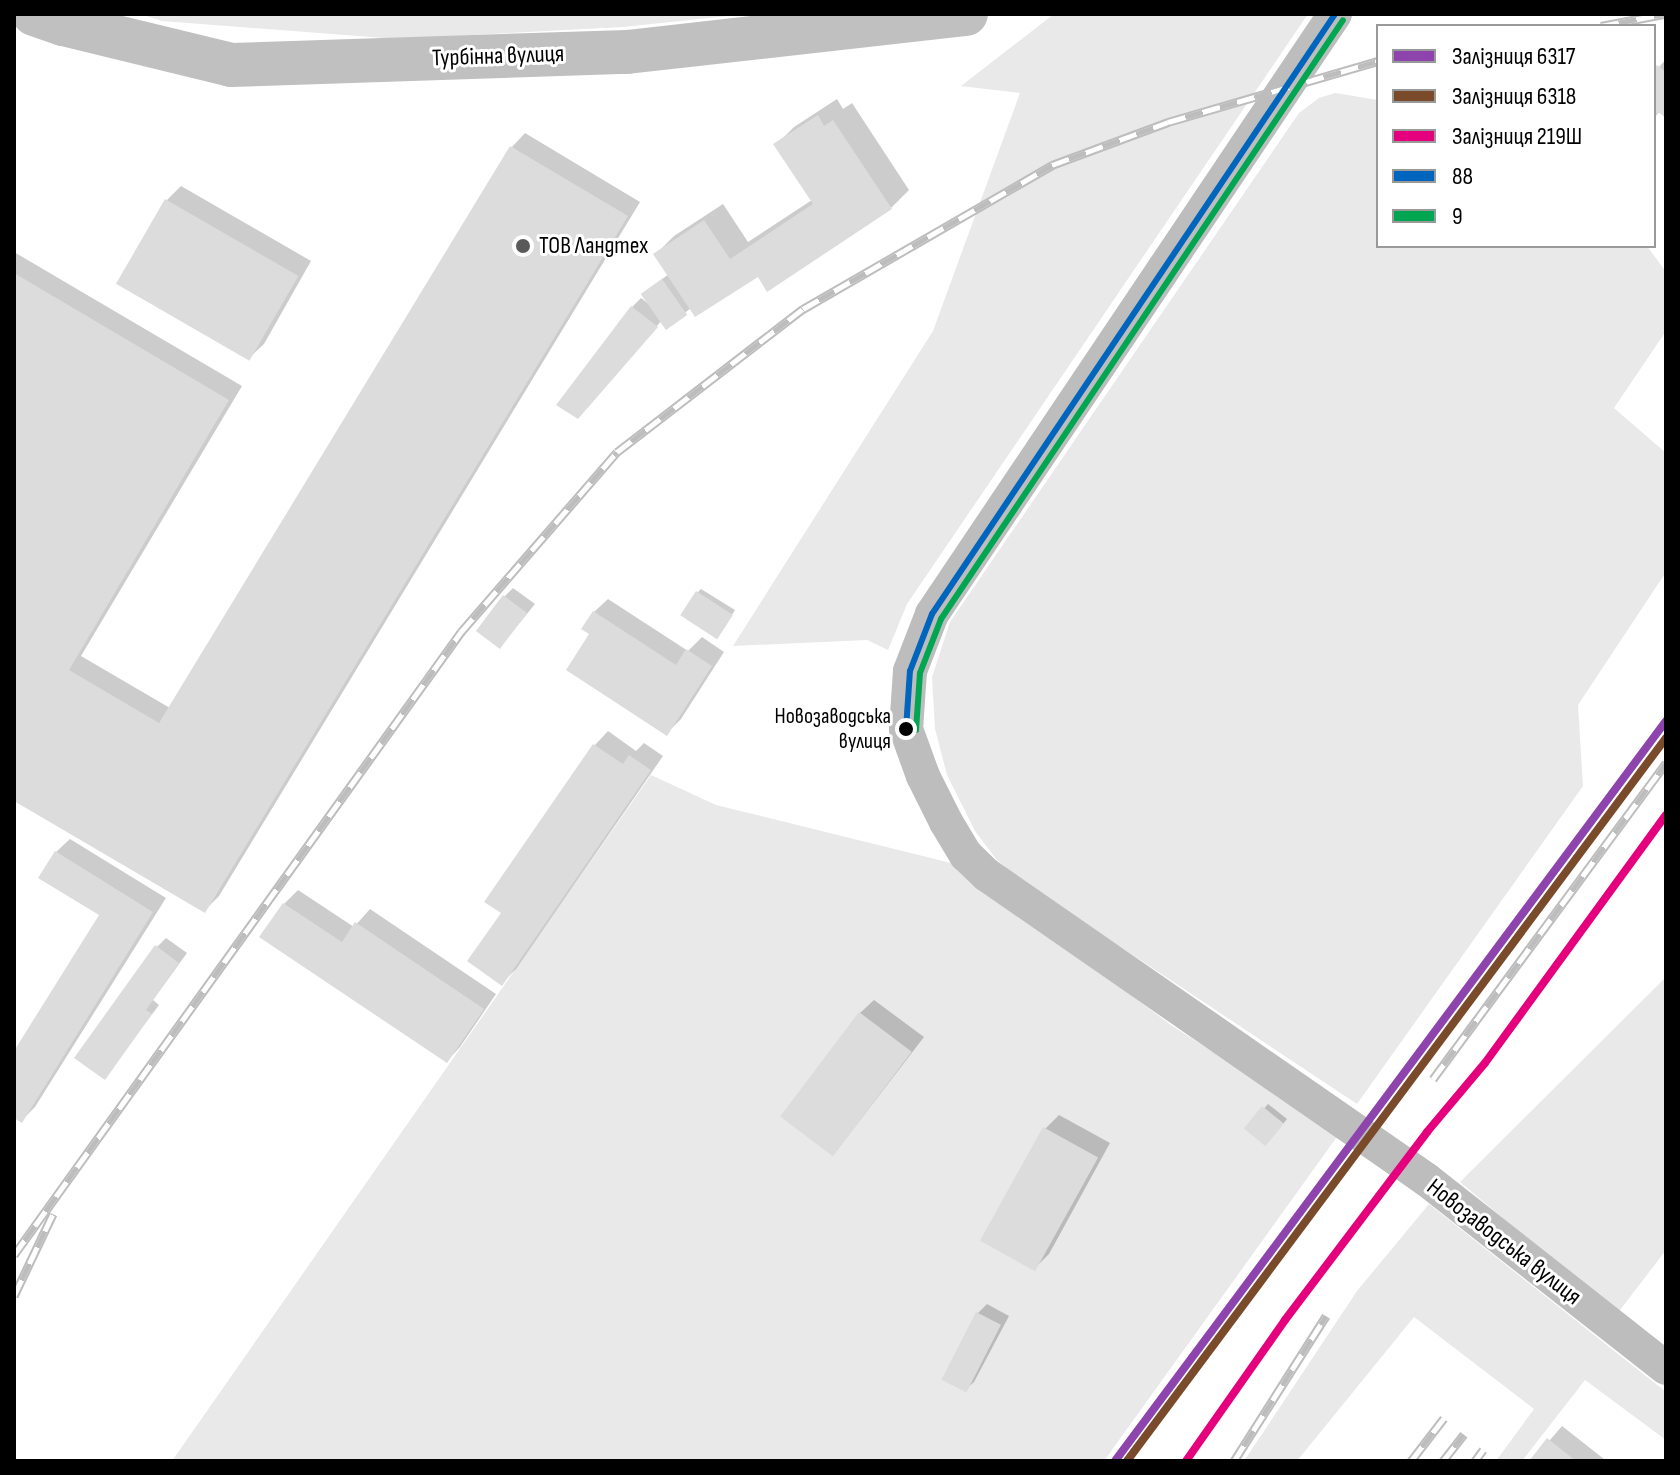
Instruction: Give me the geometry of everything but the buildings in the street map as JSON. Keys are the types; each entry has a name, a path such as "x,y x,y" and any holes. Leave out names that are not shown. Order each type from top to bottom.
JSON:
{"street":[{"name":"Турбінна вулиця","path":"34,14 63,24 231,65 627,52 966,14"},
{"name":"Новозаводська вулиця","path":"1335,14 932,614 910,671 906,729 923,776 946,822 966,855 987,875 1427,1180 1666,1368"}],"shaded area":[{"path":"140,14 747,14 623,27 397,39 162,21"},
{"path":"1054,14 1308,14 907,604 888,650 867,640 733,646 933,331 1020,93 961,86"},
{"path":"1335,93 1376,100 1376,248 1648,248 1666,272 1666,331 1614,408 1666,453 1666,572 1578,705 1583,786 1357,1104 1020,880 996,859 975,831 947,775 935,729 932,677 950,622 1299,113 1319,98"},
{"path":"651,775 716,805 955,864 1171,1025 1339,1134 1104,1461 172,1461"},
{"path":"1666,977 1666,1250 1617,1314 1460,1182"},
{"path":"1429,1204 1666,1392 1666,1440 1585,1380 1522,1461 1496,1461 1534,1409 1414,1317 1297,1461 1244,1461 1357,1291"}],"railway":[{"path":"1612,24 1664,14"},
{"path":"14,1255 461,632 617,452 803,309 1052,165 1168,122 1376,62"},
{"path":"1433,1079 1666,763"},
{"path":"14,1296 53,1214"},
{"path":"1234,1461 1326,1316"},
{"path":"1411,1461 1444,1418"},
{"path":"1443,1461 1464,1434"},
{"path":"1475,1461 1483,1450"}],"rail line":[{"name":"6317","path":"1115,1461 1666,721"},
{"name":"6318","path":"1127,1461 1666,738"},
{"name":"219Ш","path":"1186,1461 1285,1320 1427,1132 1485,1063 1666,815"}],"transit line":[{"name":"88","path":"906,729 910,671 932,614 1335,14"},
{"name":"9","path":"916,730 920,673 941,619 1343,20"}],"place":[{"name":"ТОВ Ландтех","path":"523,246"},
{"name":"Новозаводська вулиця","path":"906,729"}]}
